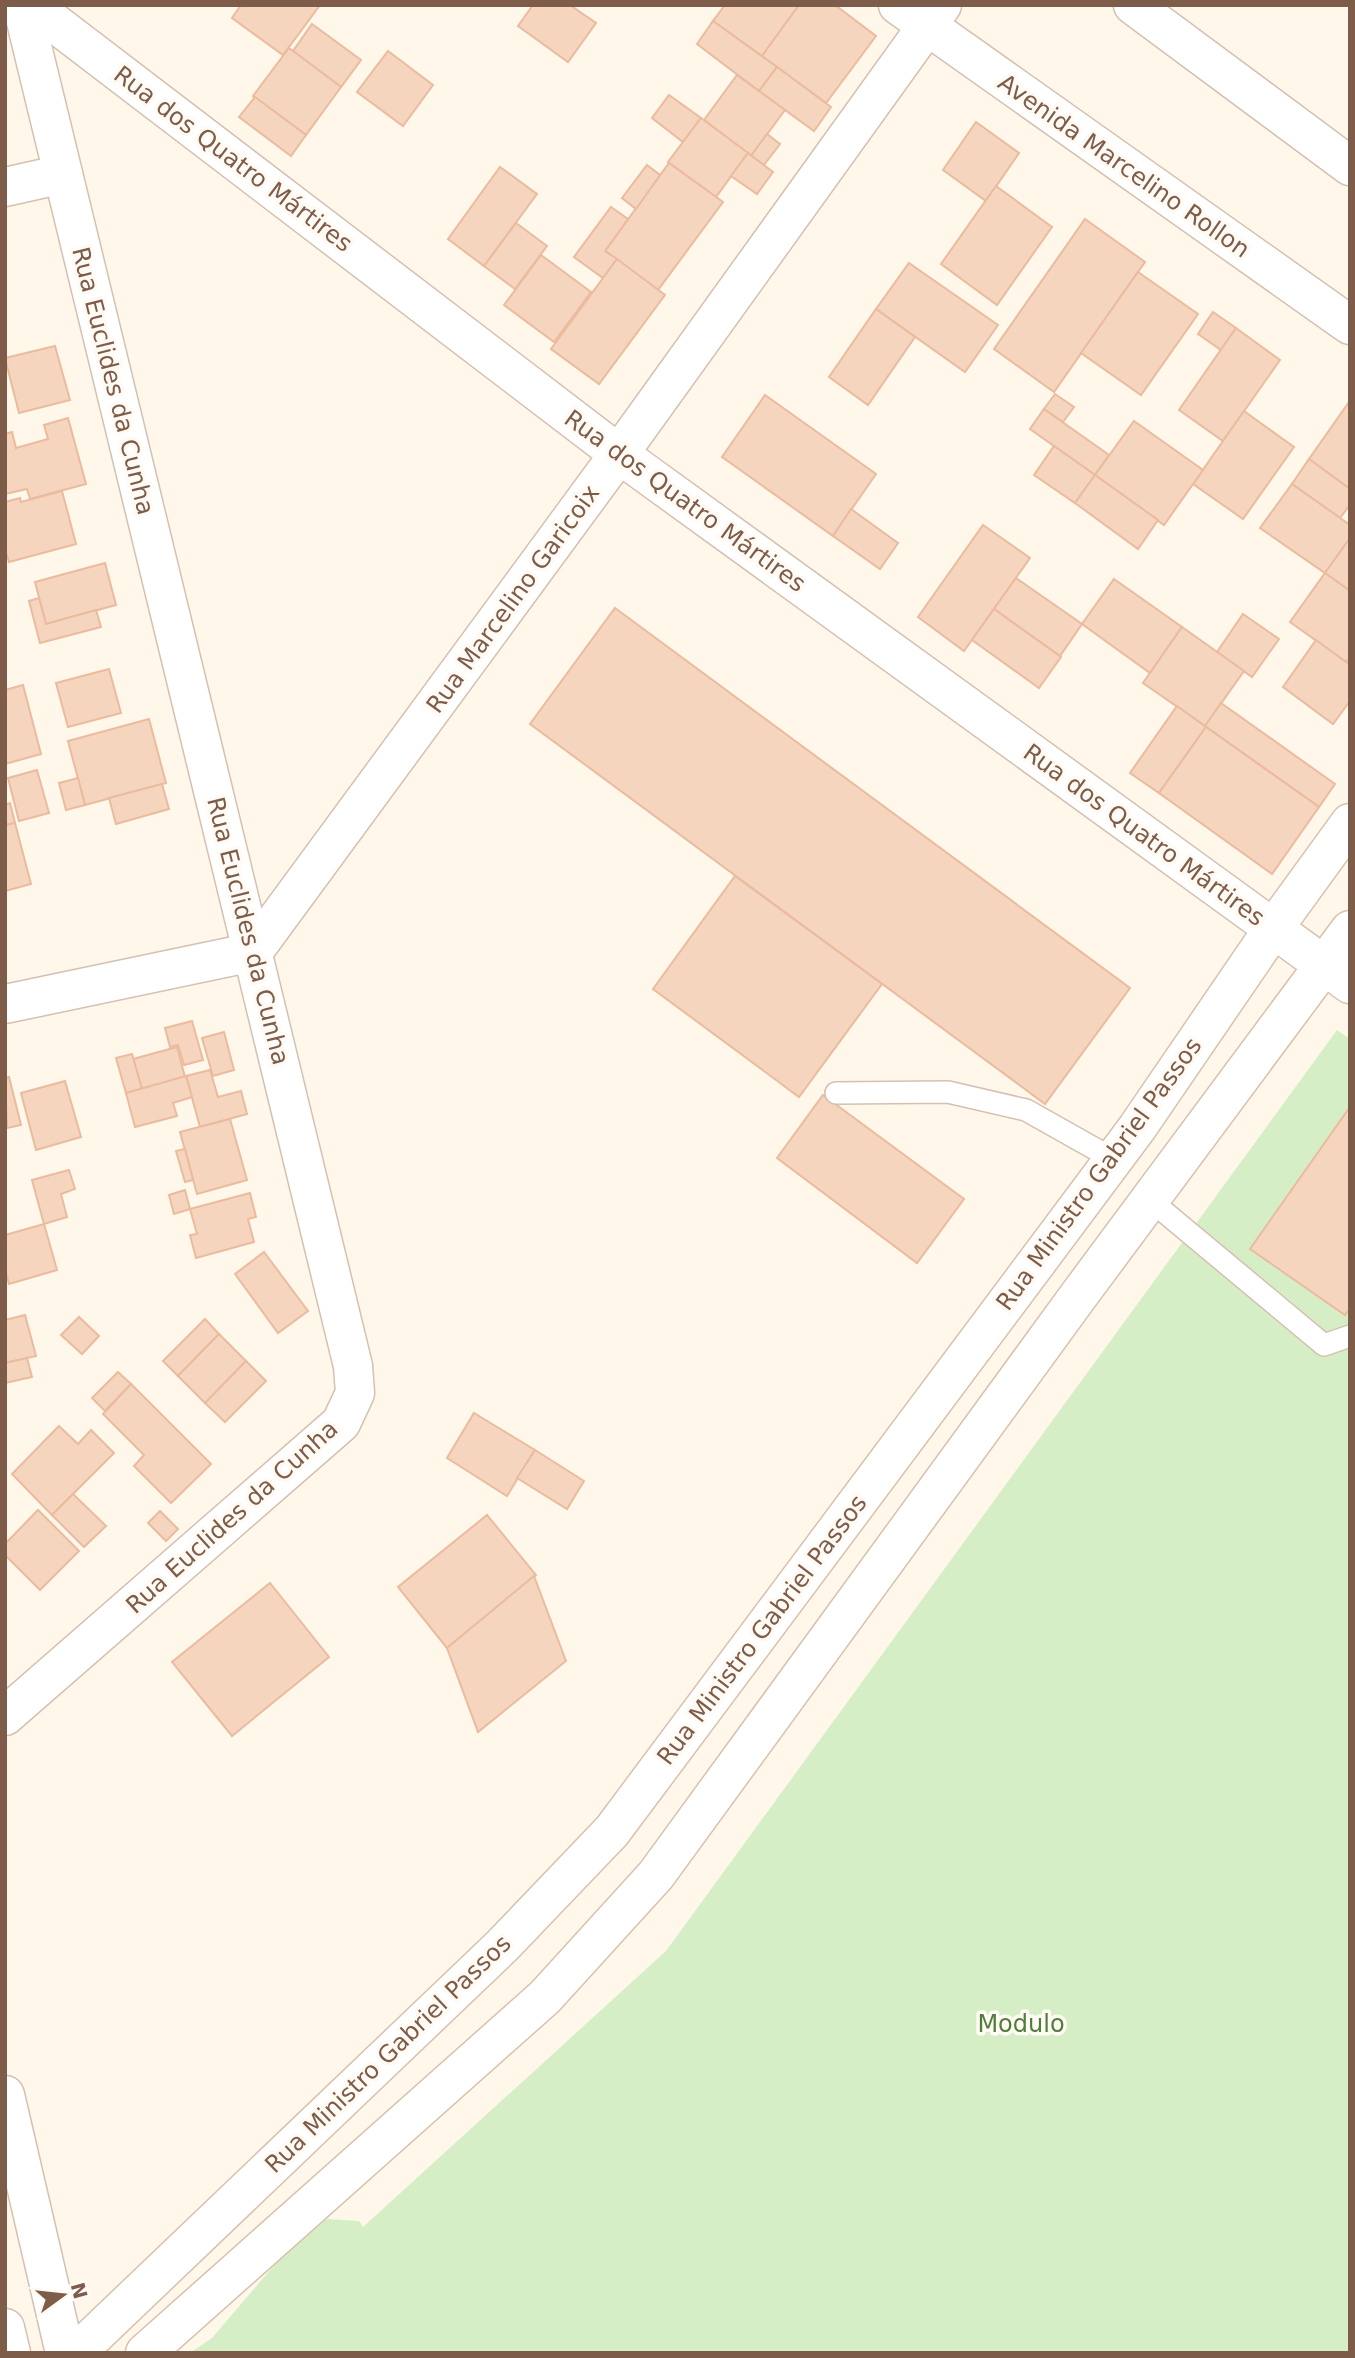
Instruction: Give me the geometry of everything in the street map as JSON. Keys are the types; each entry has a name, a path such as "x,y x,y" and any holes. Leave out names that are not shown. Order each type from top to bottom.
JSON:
{"street":[{"name":"Rua Euclides da Cunha","path":"5,1716 341,1423 355,1393 354,1366 22,5"},
{"name":"Rua dos Quatro Mártires","path":"31,5 620,454 1337,974"},
{"path":"1133,5 1350,166"},
{"name":"Rua Marcelino Garicoix","path":"253,952 620,454 922,12"},
{"name":"Avenida Marcelino Rollon","path":"922,12 1350,325"},
{"path":"5,187 63,174"},
{"name":"Rua Ministro Gabriel Passos","path":"76,2353 502,1946 612,1831 1137,1128 1350,822"},
{"path":"145,2353 545,1997 656,1875 1180,1158 1337,974 1350,930"},
{"path":"5,1003 253,952"},
{"path":"1137,1128 1180,1158"},
{"path":"1036,1262 1079,1295"},
{"path":"5,2095 65,2353"},
{"path":"5,2328 11,2353"}],"lane":[{"path":"836,1093 948,1092 1026,1110 1113,1159"},
{"path":"1150,1200 1325,1345 1350,1336"}],"green space":[{"name":"Modulo","path":"1337,1030 1350,1039 1350,2353 190,2353 212,2338 300,2235 327,2219 359,2221 363,2227 666,1951"}],"building":[{"path":"241,5 320,5 283,55 232,18"},
{"path":"533,5 570,5 596,23 568,62 518,26"},
{"path":"725,5 799,5 762,56 713,21"},
{"path":"799,5 835,5 876,36 826,103 762,56"},
{"path":"713,21 777,67 759,91 697,44"},
{"path":"312,24 361,60 341,87 293,51"},
{"path":"289,48 341,87 306,135 253,96"},
{"path":"388,51 433,85 403,126 357,92"},
{"path":"777,67 831,107 814,131 759,91"},
{"path":"737,75 785,110 751,156 704,120"},
{"path":"669,95 701,118 683,142 652,118"},
{"path":"255,97 306,135 291,156 239,117"},
{"path":"701,118 748,153 716,197 668,162"},
{"path":"976,122 1019,153 986,201 943,170"},
{"path":"767,134 780,144 764,165 751,156"},
{"path":"748,153 773,172 757,194 731,176"},
{"path":"669,163 723,202 658,290 605,251"},
{"path":"647,165 660,175 636,209 622,198"},
{"path":"500,167 537,194 484,266 448,239"},
{"path":"996,186 1052,227 997,305 941,264"},
{"path":"611,207 628,219 605,251 617,259 603,278 574,257"},
{"path":"1085,219 1145,262 1054,392 994,349"},
{"path":"516,223 547,246 515,289 484,266"},
{"path":"541,255 591,292 554,342 504,305"},
{"path":"617,259 665,295 599,384 551,349"},
{"path":"909,263 998,325 965,372 876,309"},
{"path":"1138,272 1198,314 1141,395 1081,353"},
{"path":"876,309 915,337 868,405 829,377"},
{"path":"1213,312 1236,328 1221,350 1198,334"},
{"path":"1236,328 1280,360 1223,441 1179,410"},
{"path":"55,346 70,400 19,413 5,358"},
{"path":"1055,394 1074,407 1063,422 1044,409"},
{"path":"765,395 876,474 833,536 722,457"},
{"path":"1350,403 1350,489 1309,459"},
{"path":"1044,409 1109,455 1095,475 1030,429"},
{"path":"1244,411 1294,447 1243,519 1193,484"},
{"path":"68,418 86,484 30,499 27,489 5,494 5,434 12,432 16,448 48,439 44,425"},
{"path":"1134,421 1203,470 1164,525 1095,475"},
{"path":"1054,446 1095,475 1075,503 1034,475"},
{"path":"1309,459 1350,489 1350,505 1340,518 1292,484"},
{"path":"1095,475 1158,520 1138,549 1075,503"},
{"path":"1292,484 1350,525 1350,538 1325,573 1260,528"},
{"path":"62,491 76,544 9,562 5,549 5,502 20,498 21,502"},
{"path":"851,509 898,543 880,569 833,536"},
{"path":"983,525 1030,558 964,651 918,617"},
{"path":"1350,538 1350,591 1325,573"},
{"path":"105,563 116,605 46,624 35,582"},
{"path":"1325,573 1350,591 1350,657 1346,662 1290,622"},
{"path":"1016,578 1082,624 1060,656 994,609"},
{"path":"1114,579 1182,627 1150,673 1082,624"},
{"path":"39,598 46,624 96,610 101,627 40,643 29,601"},
{"path":"615,608 1130,988 1045,1104 530,724"},
{"path":"994,609 1061,657 1039,688 972,640"},
{"path":"1243,614 1279,639 1252,677 1217,652"},
{"path":"1182,627 1244,671 1205,726 1143,683"},
{"path":"1316,640 1350,665 1350,701 1333,724 1283,687"},
{"path":"109,669 121,713 68,727 56,683"},
{"path":"23,685 41,754 5,764 5,690"},
{"path":"1221,703 1335,784 1319,807 1205,726"},
{"path":"1177,706 1206,727 1159,793 1130,773"},
{"path":"149,719 166,783 85,805 68,741"},
{"path":"1206,727 1319,807 1272,874 1159,793"},
{"path":"37,770 49,813 19,821 8,778"},
{"path":"78,778 85,805 66,810 59,783"},
{"path":"162,784 169,809 116,824 109,798"},
{"path":"10,803 15,823 5,825 5,805"},
{"path":"15,823 31,884 5,891 5,825"},
{"path":"735,876 882,984 799,1097 653,989"},
{"path":"192,1021 203,1060 184,1065 178,1045 170,1047 165,1028"},
{"path":"224,1032 234,1070 213,1076 202,1038"},
{"path":"177,1047 185,1077 142,1089 133,1059"},
{"path":"132,1054 142,1089 126,1093 116,1058"},
{"path":"210,1070 218,1097 241,1091 247,1114 200,1127 186,1076"},
{"path":"186,1076 192,1097 173,1103 177,1116 135,1127 126,1093"},
{"path":"9,1077 21,1125 7,1128 5,1078"},
{"path":"65,1081 81,1137 36,1150 21,1093"},
{"path":"823,1095 964,1199 917,1263 777,1158"},
{"path":"1350,1107 1350,1308 1345,1315 1250,1249"},
{"path":"230,1119 247,1180 197,1194 180,1132"},
{"path":"185,1149 193,1180 185,1182 176,1151"},
{"path":"69,1170 75,1189 61,1194 67,1217 44,1224 32,1180"},
{"path":"185,1190 190,1209 174,1214 169,1195"},
{"path":"250,1193 256,1217 248,1219 254,1242 196,1258 190,1235 197,1234 190,1209"},
{"path":"44,1224 57,1270 9,1284 5,1269 5,1235"},
{"path":"264,1252 308,1311 278,1333 235,1274"},
{"path":"25,1315 36,1356 5,1363 5,1320"},
{"path":"79,1317 99,1336 82,1354 61,1335"},
{"path":"205,1319 219,1334 178,1376 163,1361"},
{"path":"219,1334 246,1361 205,1403 178,1376"},
{"path":"27,1358 32,1377 5,1383 5,1363"},
{"path":"246,1361 266,1381 225,1422 205,1403"},
{"path":"118,1372 131,1384 105,1411 92,1398"},
{"path":"131,1384 211,1464 171,1503 134,1466 144,1455 103,1414"},
{"path":"474,1413 535,1450 507,1496 447,1458"},
{"path":"59,1426 78,1444 91,1430 114,1453 52,1515 12,1474"},
{"path":"535,1450 584,1481 567,1509 517,1478"},
{"path":"73,1494 106,1526 84,1547 52,1515"},
{"path":"38,1510 79,1551 40,1590 5,1555 5,1544"},
{"path":"160,1511 178,1529 166,1541 148,1523"},
{"path":"487,1515 536,1575 447,1648 398,1587"},
{"path":"534,1576 566,1661 478,1732 447,1648"},
{"path":"270,1583 329,1657 232,1736 172,1662"}]}
